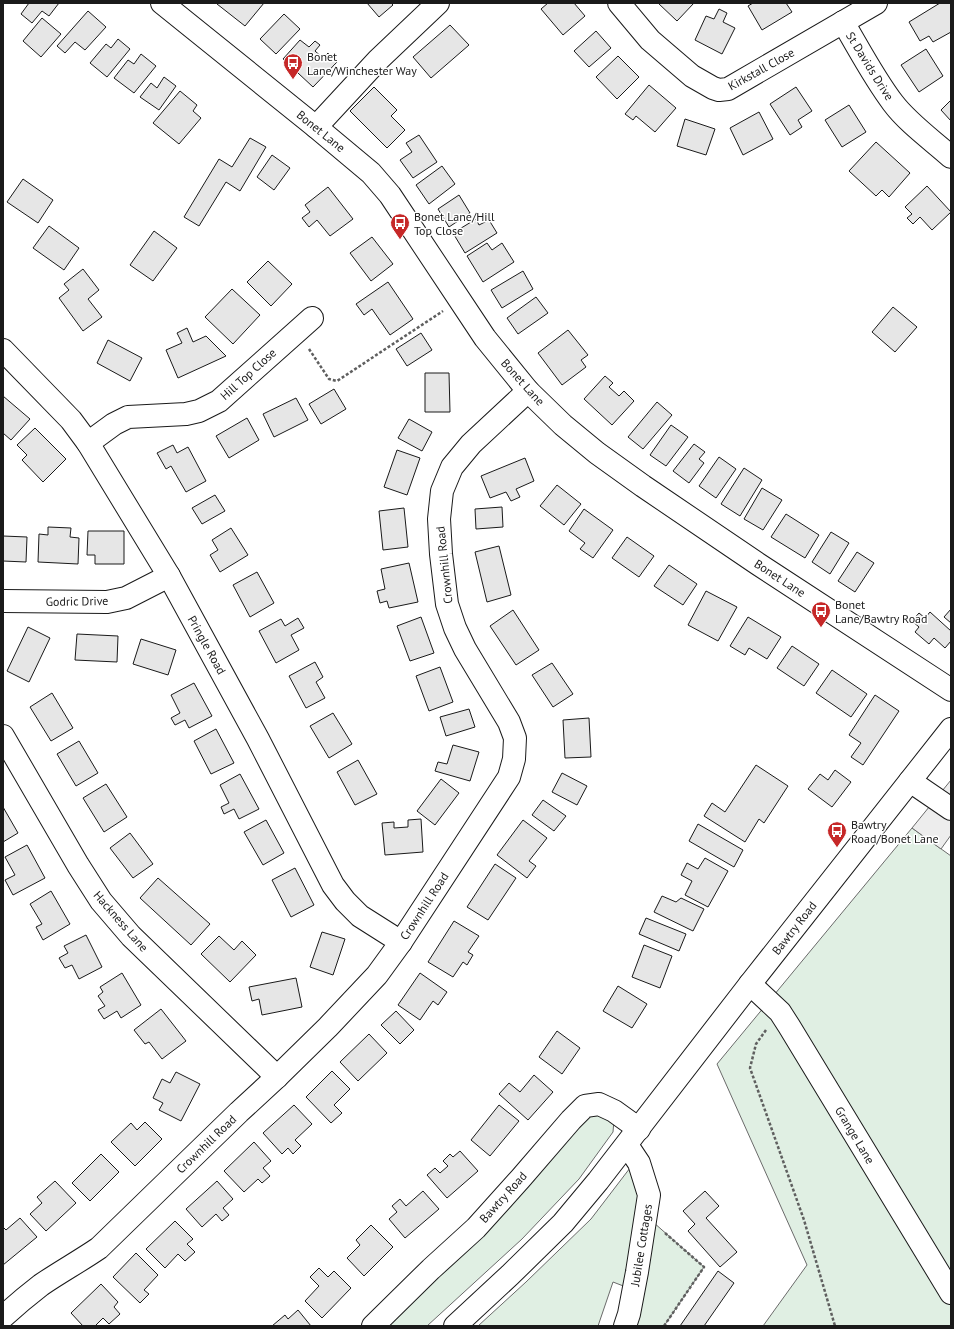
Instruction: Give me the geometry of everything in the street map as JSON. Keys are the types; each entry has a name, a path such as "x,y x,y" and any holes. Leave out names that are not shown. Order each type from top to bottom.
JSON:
{"street":[{"name":"Bonet Lane","path":"162,3 316,126 371,173 390,195 485,338 528,391 563,424 597,453 643,486 758,564 951,690"},
{"path":"316,126 378,60 438,3"},
{"name":"Kirkstall Close","path":"619,3 650,40 680,66 692,76 713,88 720,90 728,89 876,3"},
{"name":"St Davids Drive","path":"843,22 893,104 908,120 951,157"},
{"name":"Hill Top Close","path":"88,443 114,424 128,416 186,414 199,411 218,401 304,324"},
{"name":"Pringle Road","path":"3,350 71,420 88,443 169,576 258,739 334,885 345,901 360,916 401,942"},
{"name":"Crownhill Road","path":"3,1317 42,1284 99,1248 277,1077 362,992 377,975 401,942 508,777 514,759 515,738 510,722 455,628 447,604 441,554 439,519 442,491 452,467 471,444 528,391"},
{"name":"Godric Drive","path":"3,601 107,602 126,598 169,576"},
{"name":"Bawtry Road","path":"455,1326 563,1223 633,1137 750,984 951,728"},
{"name":"Hackness Lane","path":"3,736 101,902 132,936 277,1077"},
{"path":"910,781 951,809"},
{"name":"Grange Lane","path":"750,984 780,1012 951,1293"},
{"name":"Bawtry Road","path":"373,1326 431,1269 476,1228 585,1106 599,1104 614,1111 633,1137"},
{"name":"Jubilee Cottages","path":"625,1326 629,1314 637,1272 649,1196 633,1137"}],"path":[{"path":"304,324 329,379 338,381 460,300"},
{"path":"780,1012 756,1044 750,1068 804,1220 835,1326"},
{"path":"646,1216 704,1267 664,1326"}],"green space":[{"path":"912,828 951,856 951,1326 763,1326 807,1265 717,1064"},
{"path":"594,1114 614,1120 613,1132 579,1179 522,1239 427,1326 383,1326 579,1121"},
{"path":"630,1168 639,1190 626,1287 613,1282 598,1326 478,1326 591,1219"},
{"path":"653,1222 704,1267 664,1326 633,1326"}],"shaded area":[{"path":"951,780 951,835 941,849 912,828"}],"building":[{"path":"29,3 59,3 49,16 42,11 32,23 21,14"},
{"path":"264,3 245,26 217,4"},
{"path":"367,3 391,3 393,5 379,17"},
{"path":"548,3 574,3 585,16 563,35 541,9"},
{"path":"658,3 694,3 677,21"},
{"path":"753,3 786,3 792,12 762,30 748,6"},
{"path":"940,3 951,3 951,32 933,42 929,36 920,41 909,22"},
{"path":"719,9 727,13 723,22 735,28 722,54 695,40 706,16 714,19"},
{"path":"88,11 106,27 85,50 75,42 65,53 57,46"},
{"path":"284,14 300,29 276,54 260,39"},
{"path":"42,18 61,34 41,57 23,41"},
{"path":"450,25 469,45 431,78 413,57"},
{"path":"596,31 611,48 589,67 574,51"},
{"path":"118,39 130,49 107,77 90,63 106,44 111,48"},
{"path":"300,40 309,47 315,41 320,45 315,51 323,58 328,53 337,62 313,87 283,59"},
{"path":"926,49 943,76 919,92 901,65"},
{"path":"141,54 156,66 134,93 114,78 128,60 134,64"},
{"path":"618,56 639,77 617,99 596,77"},
{"path":"164,77 176,86 159,110 140,97 151,83 157,88"},
{"path":"649,85 676,108 655,132 636,116 633,120 625,114"},
{"path":"374,87 397,110 391,116 405,130 387,148 350,111"},
{"path":"796,87 812,111 798,120 802,127 790,135 770,104"},
{"path":"180,91 197,105 193,111 201,118 179,144 153,123"},
{"path":"951,100 951,121 941,110"},
{"path":"849,105 866,132 842,147 825,120"},
{"path":"759,112 773,139 743,155 730,128"},
{"path":"685,119 715,129 706,155 677,146"},
{"path":"419,135 437,162 413,178 400,160 412,152 406,143"},
{"path":"250,138 266,147 240,191 226,182 199,226 184,217 219,159 232,167"},
{"path":"876,142 910,173 889,197 882,190 876,196 849,171"},
{"path":"272,155 290,168 274,190 257,177"},
{"path":"442,166 455,184 429,204 416,185"},
{"path":"23,179 53,200 38,223 7,202"},
{"path":"927,186 951,212 932,230 920,217 913,224 907,218 912,214 905,207"},
{"path":"328,187 353,219 330,236 317,220 309,227 302,218 310,212 305,205"},
{"path":"459,195 470,213 449,227 438,209"},
{"path":"476,219 479,225 489,220 497,233 465,253 453,233"},
{"path":"49,226 79,248 64,270 33,248"},
{"path":"154,231 177,248 153,281 130,265"},
{"path":"372,237 393,264 371,281 350,253"},
{"path":"487,243 492,250 502,243 514,262 483,282 467,256"},
{"path":"268,261 292,284 271,306 247,282"},
{"path":"83,269 99,290 88,299 102,317 83,331 59,298 69,290 64,284"},
{"path":"523,271 533,289 502,308 491,290"},
{"path":"388,282 413,319 390,335 372,309 364,315 356,304"},
{"path":"232,289 260,315 233,344 205,317"},
{"path":"536,297 548,313 518,334 507,318"},
{"path":"893,307 917,327 895,352 872,332"},
{"path":"187,328 193,342 206,336 226,356 178,378 166,350 182,343 177,333"},
{"path":"568,330 588,355 581,360 586,367 562,385 538,353"},
{"path":"421,333 432,350 407,366 396,349"},
{"path":"108,340 142,358 130,381 97,363"},
{"path":"425,373 449,373 450,412 425,412"},
{"path":"605,376 613,383 609,387 619,396 624,391 634,401 612,425 584,399"},
{"path":"334,389 346,409 321,424 309,404"},
{"path":"3,396 30,419 11,440 3,433"},
{"path":"296,398 308,420 274,437 263,414"},
{"path":"657,402 672,415 643,449 628,437"},
{"path":"247,418 259,440 229,458 216,436"},
{"path":"409,419 432,432 422,451 398,438"},
{"path":"671,425 688,437 666,466 650,455"},
{"path":"35,428 66,459 43,482 22,460 27,455 17,445"},
{"path":"694,444 705,452 699,459 704,463 689,483 673,471"},
{"path":"173,445 177,453 188,447 206,481 186,492 171,466 166,469 157,453"},
{"path":"397,450 420,458 407,495 384,487"},
{"path":"719,457 736,469 716,498 699,486"},
{"path":"525,458 534,481 516,489 520,497 511,501 506,492 490,498 481,476"},
{"path":"744,468 762,480 740,516 721,504"},
{"path":"557,485 581,504 564,525 540,506"},
{"path":"762,488 782,500 763,530 744,519"},
{"path":"215,495 225,511 202,524 192,508"},
{"path":"502,507 503,527 476,529 475,509"},
{"path":"404,508 408,547 383,550 379,511"},
{"path":"584,509 613,530 593,558 580,549 585,543 569,531"},
{"path":"786,514 819,535 805,558 771,537"},
{"path":"48,527 71,528 70,537 79,538 78,564 38,562 39,534 48,535"},
{"path":"231,528 248,555 220,572 210,555 218,550 212,540"},
{"path":"88,531 124,531 124,564 95,564 95,555 87,555"},
{"path":"831,532 849,543 830,574 812,562"},
{"path":"3,536 27,537 26,562 3,561"},
{"path":"627,537 654,556 639,577 612,558"},
{"path":"499,546 511,595 487,602 475,552"},
{"path":"857,552 874,563 855,592 838,581"},
{"path":"409,563 418,602 389,608 387,601 380,603 377,591 385,589 381,569"},
{"path":"669,565 697,584 683,605 654,586"},
{"path":"257,572 274,603 250,617 233,585"},
{"path":"706,591 737,607 718,641 688,625"},
{"path":"951,609 951,623 944,617"},
{"path":"513,610 539,650 516,665 490,626"},
{"path":"930,612 951,631 951,641 945,648 934,638 929,644 915,632 919,627 912,621 919,613 925,618"},
{"path":"421,617 434,653 410,661 397,626"},
{"path":"748,617 781,637 767,659 749,648 745,655 730,646"},
{"path":"298,618 304,628 291,635 299,650 276,663 259,631 281,619 285,626"},
{"path":"28,627 50,638 29,682 7,671"},
{"path":"77,634 118,636 117,662 75,660"},
{"path":"141,639 176,650 168,675 133,664"},
{"path":"792,646 819,664 804,686 777,668"},
{"path":"315,662 323,677 316,682 325,698 306,708 289,676"},
{"path":"552,663 573,694 553,707 532,675"},
{"path":"440,667 453,702 429,711 416,676"},
{"path":"832,670 867,694 851,717 816,693"},
{"path":"194,683 212,716 189,728 185,720 175,725 171,718 180,713 171,695"},
{"path":"52,693 73,728 51,741 30,707"},
{"path":"875,695 899,711 863,765 851,757 861,743 849,735"},
{"path":"469,709 475,727 446,736 440,717"},
{"path":"333,713 352,744 329,758 310,726"},
{"path":"589,718 591,757 565,758 563,720"},
{"path":"216,729 234,763 211,774 194,741"},
{"path":"79,741 98,773 76,786 57,754"},
{"path":"453,745 479,752 470,781 435,771 438,762 447,764"},
{"path":"358,760 377,794 355,805 337,772"},
{"path":"756,765 788,786 764,823 759,819 745,842 704,816 712,803 725,812"},
{"path":"835,770 851,782 832,807 808,789 820,774 828,780"},
{"path":"562,773 587,786 577,805 552,792"},
{"path":"240,774 259,809 239,819 234,809 224,814 221,807 229,803 220,785"},
{"path":"441,779 459,793 435,825 417,811"},
{"path":"106,784 127,817 104,832 83,798"},
{"path":"543,800 566,816 554,831 532,815"},
{"path":"3,807 18,833 3,842"},
{"path":"421,819 423,852 385,855 382,823 394,822 394,828 408,827 408,820"},
{"path":"266,820 284,853 263,865 244,832"},
{"path":"523,820 547,838 529,861 536,866 527,878 497,855"},
{"path":"698,824 743,850 734,867 689,841"},
{"path":"130,833 153,864 133,878 110,848"},
{"path":"27,845 45,878 13,895 5,880 15,875 5,857"},
{"path":"705,858 728,871 708,907 685,895 692,881 681,875 687,863 698,869"},
{"path":"495,864 516,878 488,920 467,907"},
{"path":"295,868 314,905 291,917 272,880"},
{"path":"158,878 210,924 191,945 140,898"},
{"path":"51,891 70,924 43,940 36,927 42,924 30,904"},
{"path":"662,896 676,902 681,898 704,909 693,931 654,912"},
{"path":"646,918 686,934 679,951 639,934"},
{"path":"454,921 479,936 468,952 473,955 467,965 463,962 453,977 428,962"},
{"path":"322,932 345,939 333,975 310,967"},
{"path":"86,935 102,967 79,979 72,965 65,968 59,958 68,953 64,946"},
{"path":"219,936 234,950 242,941 256,955 230,982 201,954"},
{"path":"644,945 672,956 660,988 632,977"},
{"path":"122,973 141,1005 121,1018 117,1011 104,1019 98,1010 105,1006 98,996 103,992 100,987"},
{"path":"420,973 447,992 438,1005 433,1001 420,1020 398,1005"},
{"path":"296,978 302,1007 262,1015 259,999 252,1001 249,987"},
{"path":"618,986 647,1004 632,1028 603,1011"},
{"path":"161,1009 186,1041 162,1059 149,1042 145,1044 134,1030"},
{"path":"396,1011 414,1030 400,1044 381,1025"},
{"path":"557,1031 580,1048 562,1074 539,1057"},
{"path":"369,1034 387,1053 358,1081 340,1062"},
{"path":"332,1071 350,1089 334,1105 342,1113 331,1123 306,1097"},
{"path":"176,1072 200,1084 181,1121 159,1110 163,1103 153,1098 162,1079 170,1083"},
{"path":"534,1075 553,1092 528,1120 499,1094 509,1083 520,1092"},
{"path":"294,1105 312,1124 295,1140 301,1146 293,1154 288,1148 282,1154 263,1133"},
{"path":"499,1105 519,1121 490,1156 471,1140"},
{"path":"145,1122 162,1139 135,1166 111,1142 131,1123 137,1130"},
{"path":"254,1142 271,1161 263,1168 270,1176 262,1183 258,1179 244,1192 224,1171"},
{"path":"460,1151 478,1171 447,1198 427,1175 435,1168 440,1173 448,1166 443,1161 450,1154 453,1157"},
{"path":"101,1154 119,1172 90,1201 72,1183"},
{"path":"55,1181 76,1203 46,1231 30,1214 42,1203 37,1197"},
{"path":"217,1181 233,1199 223,1208 229,1215 222,1221 216,1214 202,1227 186,1209"},
{"path":"423,1191 439,1209 405,1238 389,1219 397,1212 392,1206 400,1199 406,1206"},
{"path":"705,1191 719,1206 706,1218 737,1252 720,1267 688,1231 695,1224 683,1211"},
{"path":"20,1218 37,1237 3,1265 3,1227 6,1230"},
{"path":"175,1221 193,1239 187,1244 195,1252 185,1261 178,1254 165,1268 146,1249"},
{"path":"371,1225 393,1247 364,1276 347,1258 360,1245 356,1240"},
{"path":"136,1253 158,1275 144,1290 149,1294 140,1303 113,1277"},
{"path":"319,1268 328,1277 334,1271 351,1288 322,1318 305,1301 319,1286 310,1277"},
{"path":"718,1271 734,1283 704,1326 680,1326"},
{"path":"101,1284 118,1302 114,1307 120,1314 109,1324 103,1318 95,1326 83,1326 71,1313"},
{"path":"298,1310 311,1326 272,1326 285,1315 288,1319"}],"place":[{"name":"Bonet Lane/Winchester Way","path":"293,80"},
{"name":"Bonet Lane/Hill Top Close","path":"400,240"},
{"name":"Bonet Lane/Bawtry Road","path":"821,628"},
{"name":"Bawtry Road/Bonet Lane","path":"837,848"}]}
